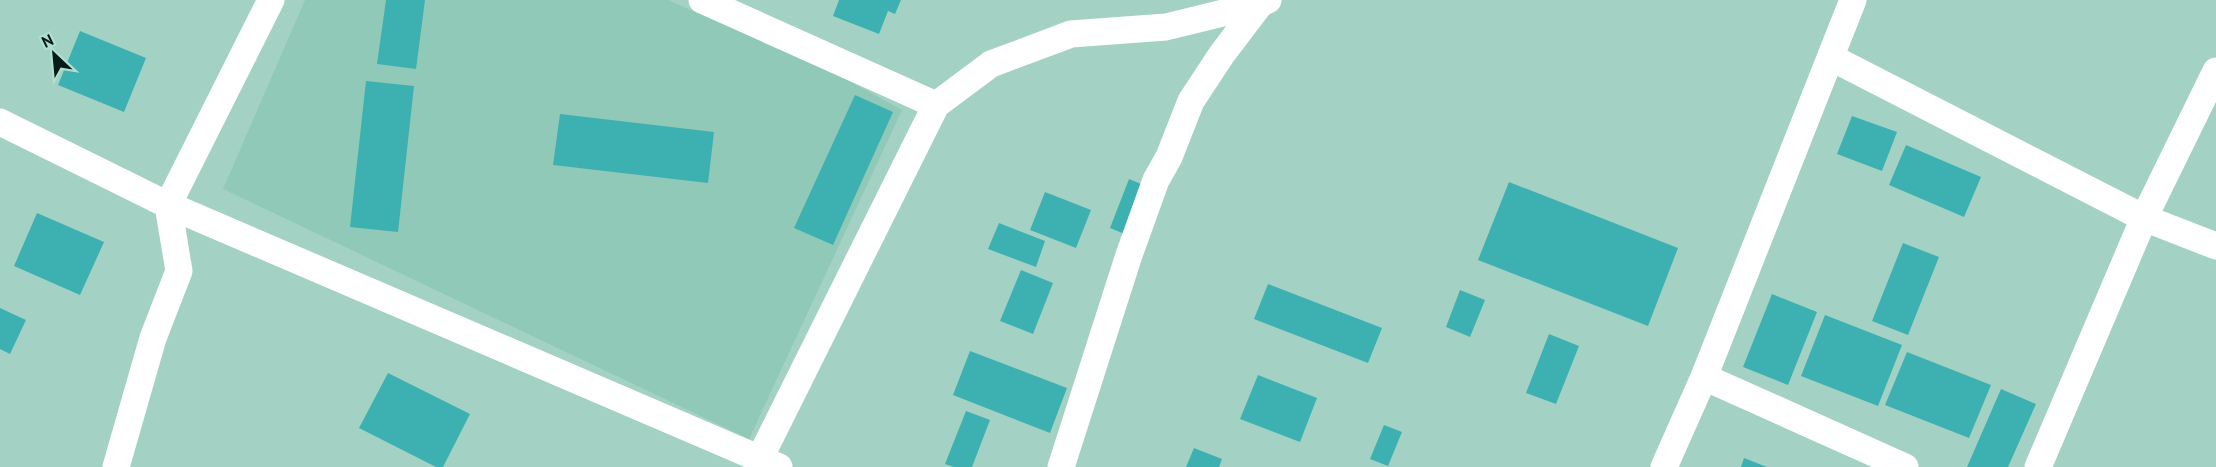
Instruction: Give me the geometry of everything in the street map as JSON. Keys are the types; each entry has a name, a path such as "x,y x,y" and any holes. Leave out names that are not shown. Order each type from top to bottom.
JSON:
{"street":[{"path":"116,467 153,338 179,270 168,205 271,0"},
{"path":"702,0 936,105"},
{"path":"1665,467 1704,377 1853,0"},
{"path":"0,122 168,205 769,463 936,105 991,64 1071,34 1166,27 1264,2"},
{"path":"1061,467 1129,255 1156,180 1169,157 1191,101 1222,54 1264,2"},
{"path":"1832,58 2144,218 2216,246"},
{"path":"2038,467 2144,218 2216,71"},
{"path":"1704,377 1905,467"}],"shaded area":[{"path":"305,0 668,0 835,73 902,110 749,439 223,189"}],"building":[{"path":"386,0 425,0 416,69 377,64"},
{"path":"839,0 901,0 895,14 888,11 879,34 833,16"},
{"path":"80,31 146,58 124,112 58,85"},
{"path":"366,81 414,86 398,232 350,227"},
{"path":"855,95 893,112 833,245 794,228"},
{"path":"560,114 714,132 708,183 553,165"},
{"path":"1852,116 1897,132 1882,171 1837,154"},
{"path":"1906,145 1981,177 1964,217 1889,185"},
{"path":"1129,179 1151,188 1132,237 1110,228"},
{"path":"1509,182 1678,248 1648,326 1478,260"},
{"path":"1045,192 1091,210 1076,248 1030,230"},
{"path":"37,213 104,242 80,295 14,266"},
{"path":"999,223 1045,241 1036,267 988,249"},
{"path":"1903,243 1939,257 1908,335 1872,321"},
{"path":"1021,270 1053,283 1033,334 1000,321"},
{"path":"1268,284 1382,328 1368,363 1254,319"},
{"path":"1460,290 1485,300 1470,337 1446,327"},
{"path":"1772,294 1817,312 1788,385 1743,367"},
{"path":"0,308 26,320 10,354 0,349"},
{"path":"1825,315 1902,345 1878,406 1801,376"},
{"path":"1549,334 1579,346 1556,404 1526,393"},
{"path":"970,351 1067,388 1050,433 953,395"},
{"path":"1907,352 1991,385 1969,438 1885,405"},
{"path":"388,373 470,414 443,467 436,467 359,428"},
{"path":"1258,375 1317,398 1300,442 1240,419"},
{"path":"2001,389 2036,404 2008,467 1967,467"},
{"path":"966,411 990,420 972,467 954,467 945,464"},
{"path":"1384,425 1402,432 1388,466 1370,459"},
{"path":"1194,448 1222,459 1219,467 1186,467"},
{"path":"1744,458 1767,467 1741,467"}]}
